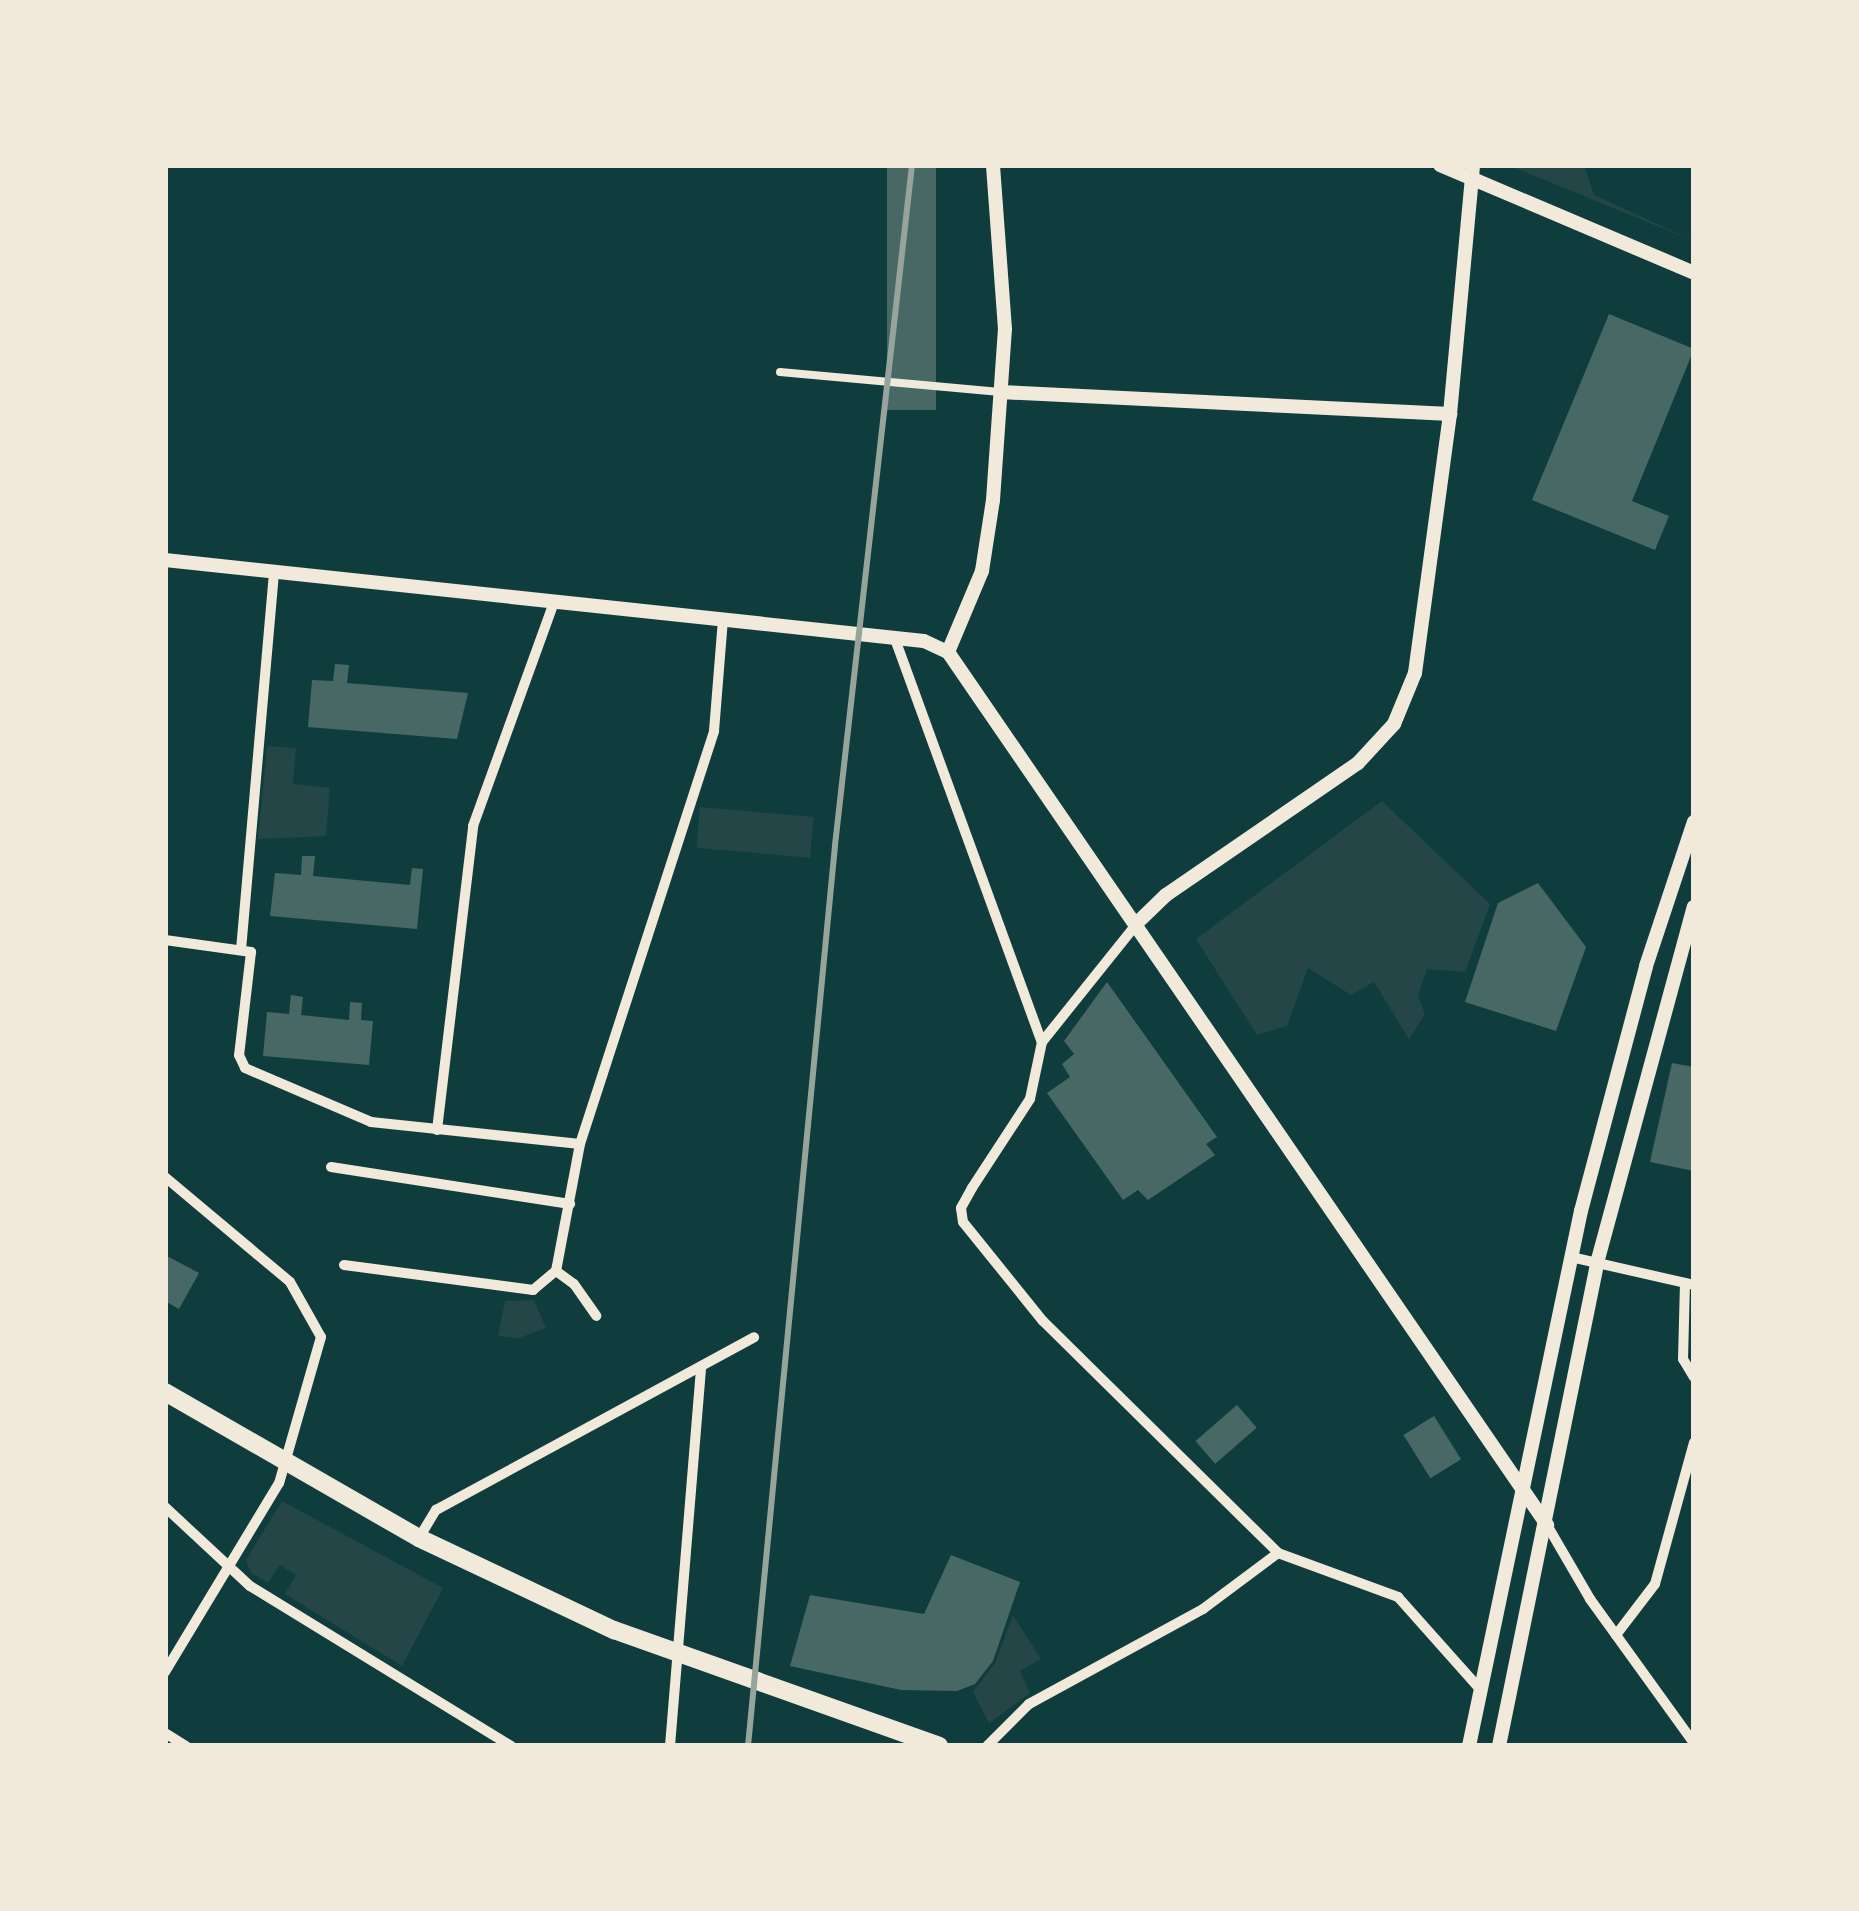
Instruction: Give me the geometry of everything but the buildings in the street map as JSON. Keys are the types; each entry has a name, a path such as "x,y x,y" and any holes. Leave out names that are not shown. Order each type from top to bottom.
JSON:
{"main road":[{"path":"165,1392 419,1538 678,1658 939,1746"}],"street":[{"path":"948,652 982,571 1000,392 1005,330 993,165"},
{"path":"1440,165 1472,172 1694,273"},
{"path":"1472,172 1450,414 1415,673 1394,724 1358,763 1166,895 1138,922 1042,1042 1030,1099 961,1208 964,1222 997,1272 1278,1554 1398,1597 1482,1690"},
{"path":"780,372 1000,392 1450,414"},
{"path":"165,560 935,643 948,652 1138,922 1547,1526 1616,1636 1694,1744"},
{"path":"241,950 274,572"},
{"path":"437,1130 473,826 554,602"},
{"path":"344,1265 532,1290 556,1271 580,1144 714,731 723,620"},
{"path":"895,639 1042,1042"},
{"path":"1468,1746 1526,1495 1571,1257 1646,966 1694,822"},
{"path":"1499,1746 1547,1526 1597,1264 1672,974 1694,907"},
{"path":"165,940 251,952 239,1055 244,1068 372,1122 580,1144"},
{"path":"1646,966 1672,974"},
{"path":"331,1167 570,1204"},
{"path":"165,1177 290,1282 321,1338 286,1463 232,1563 165,1672"},
{"path":"1571,1257 1690,1284 1683,1359 1694,1377"},
{"path":"556,1271 574,1284 596,1316"},
{"path":"419,1538 436,1510 754,1337"},
{"path":"670,1746 702,1366"},
{"path":"1616,1636 1655,1584 1694,1442"},
{"path":"165,1507 232,1563 250,1586 511,1746"},
{"path":"987,1746 1028,1704 1204,1609 1278,1554"},
{"path":"165,1733 186,1746"}],"shaded area":[{"path":"1508,165 1584,165 1594,195 1694,241"},
{"path":"267,746 296,748 293,784 330,788 326,836 258,839"},
{"path":"1382,801 1490,904 1465,972 1427,969 1418,996 1425,1014 1409,1039 1374,982 1351,995 1308,968 1287,1026 1257,1035 1196,939"},
{"path":"700,807 814,817 810,858 696,848"},
{"path":"534,1300 546,1328 519,1338 498,1336 505,1301"},
{"path":"282,1501 443,1588 402,1666 285,1594 296,1575 280,1565 268,1583 251,1573 246,1560"},
{"path":"1013,1615 1041,1659 1020,1671 1030,1693 989,1723 973,1692 995,1663"}],"railway":[{"path":"748,1746 835,845 912,165"}]}
